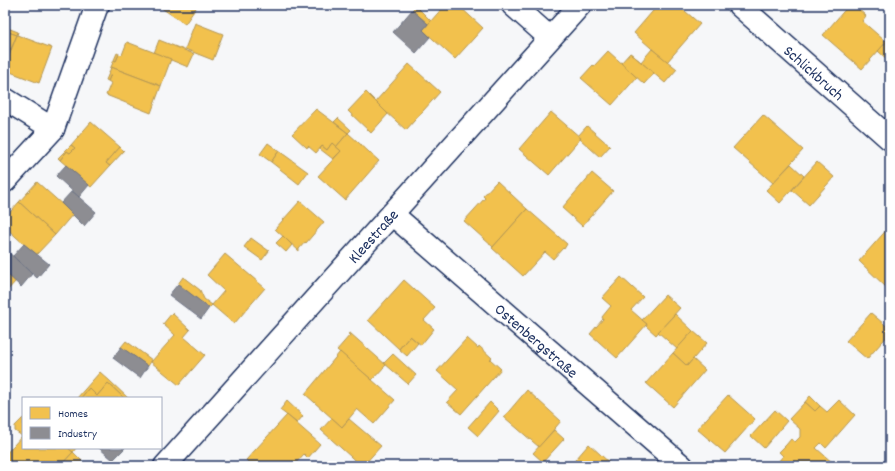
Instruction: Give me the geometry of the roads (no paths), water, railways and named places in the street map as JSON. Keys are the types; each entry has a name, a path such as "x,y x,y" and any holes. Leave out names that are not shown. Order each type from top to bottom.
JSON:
{"street":[{"path":"5,181 53,129 98,5"},
{"path":"513,5 550,38"},
{"name":"Kleestraße","path":"171,464 392,214 580,5"},
{"name":"Schlickbruch","path":"739,5 890,139"},
{"path":"5,99 53,129"},
{"name":"Ostenbergstraße","path":"392,214 682,466"}]}
